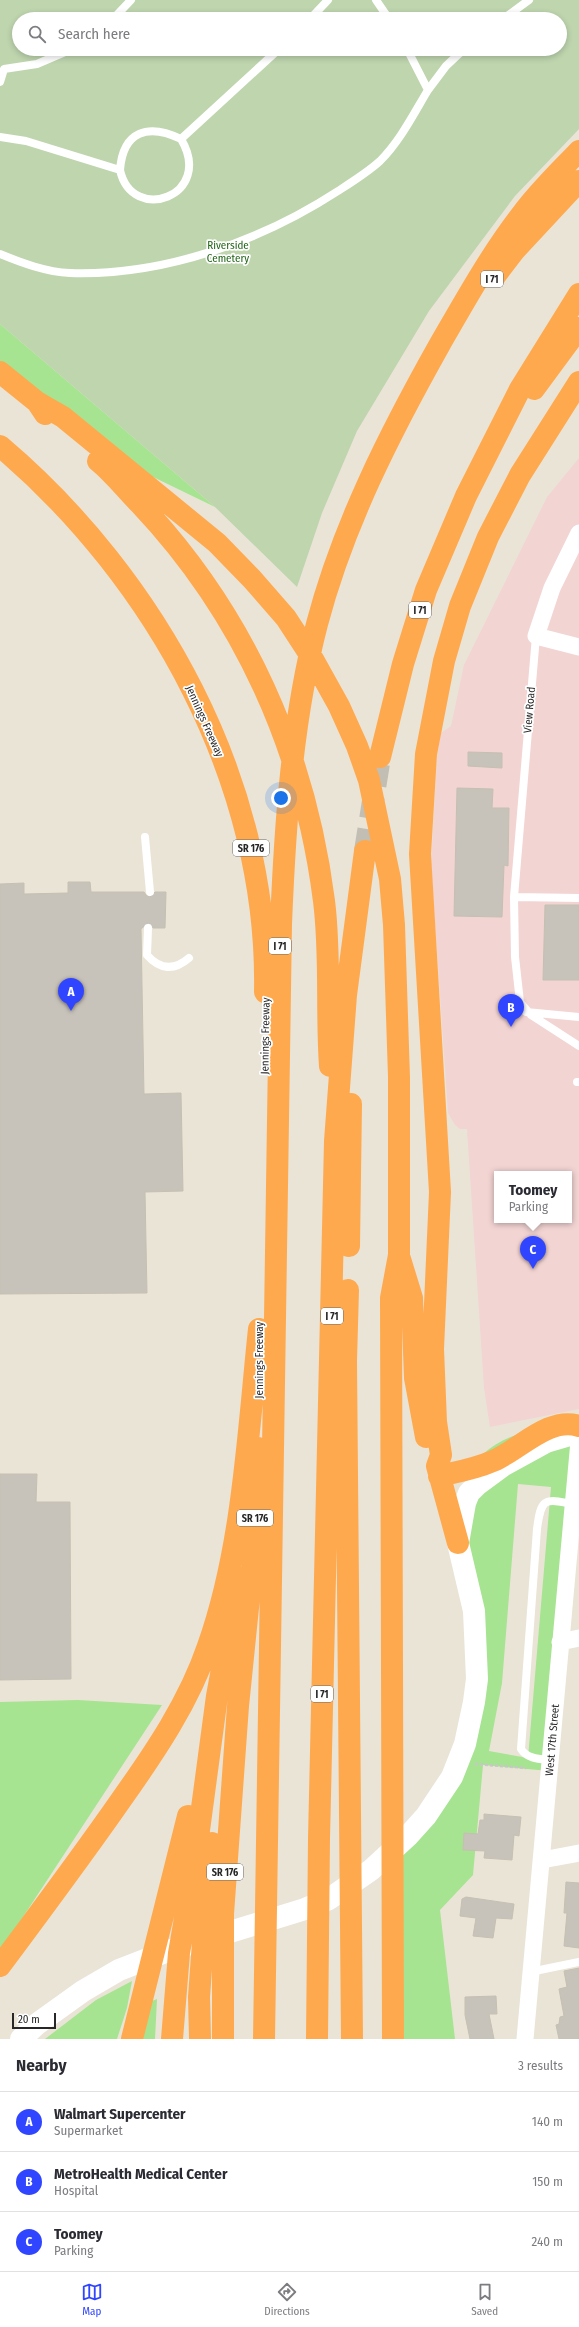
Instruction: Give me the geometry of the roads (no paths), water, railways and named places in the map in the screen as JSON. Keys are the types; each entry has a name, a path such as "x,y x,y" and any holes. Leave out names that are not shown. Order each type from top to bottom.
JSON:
{"highway":[{"path":"416,386 504,237 524,211 579,150"},
{"name":"I 71","path":"264,2039 269,1815 267,1323 284,850 291,781 302,700 317,625 331,580 367,485 416,386 462,318 514,251 579,180"},
{"name":"I 71","path":"380,757 404,664 426,590 478,469 520,389 579,294"},
{"path":"478,469 579,328"},
{"path":"0,372 37,402 63,417 114,458 217,543 252,579 286,618 314,661 339,706 357,746 369,780 390,879 399,1077 398,1255 391,1298 393,2039"},
{"path":"438,1471 441,1455 436,1422 433,1349 440,1192 420,854 426,754 444,662 460,606 488,537 520,475 579,382"},
{"path":"37,402 53,425 100,463 168,534 208,587 238,633 273,706 288,747 305,805 324,901 328,949 327,1026 335,1141"},
{"name":"Jennings Freeway","path":"0,446 62,504 106,555 141,604 173,655 212,732 233,786 251,847 261,913 266,982 267,1323 259,1420 254,1559 238,1706"},
{"name":"I 71","path":"318,2039 319,1839 335,1141 352,944 366,851"},
{"path":"352,944 359,969 352,1066 346,1361 352,2039"},
{"path":"398,1255 412,1298 413,1352 420,1408 429,1454 438,1471 458,1543"},
{"path":"132,2039 186,1860 217,1696 254,1483 267,1323"},
{"path":"0,1966 79,1861 146,1764 181,1709 208,1648 221,1604 237,1523 267,1323"},
{"path":"438,1471 474,1469 494,1461 547,1430 569,1422 579,1426"},
{"path":"200,2039 200,1997 209,1858 238,1706"},
{"name":"SR 176","path":"223,2039 223,1914 238,1706"},
{"path":"172,2039 186,1860"}],"street":[{"name":"View Road","path":"536,636 552,588 579,533"},
{"path":"536,636 579,647"},
{"path":"21,2039 37,2024 83,1991 119,1970 168,1951 305,1909 329,1899 351,1886 390,1854 426,1816 444,1792 459,1763 465,1744 477,1679 474,1611 458,1543 465,1503 469,1493 477,1485 511,1461 546,1442 570,1435 579,1426"},
{"name":"West 17th Street","path":"525,2039 579,1441"},
{"path":"560,1642 579,1638"},
{"path":"542,1860 579,1853"}],"lane":[{"path":"120,12 131,0"},
{"path":"317,12 328,0"},
{"path":"376,0 384,12"},
{"path":"513,12 529,0"},
{"path":"0,82 4,69 37,64 56,56"},
{"path":"181,138 272,56"},
{"path":"411,56 428,90"},
{"path":"0,254 33,266 69,273 104,272 160,265 208,253 294,217 353,181 380,161 398,139 428,90 446,66 457,56"},
{"path":"155,130 168,132 181,138 188,150 190,167 187,178 172,195 160,199 146,199 132,193 122,182 120,170 121,154 126,144 142,132 155,130"},
{"path":"0,138 26,141 120,170"},
{"name":"View Road","path":"526,1012 520,1002 515,957 514,897 536,636"},
{"path":"144,836 150,892"},
{"path":"514,897 579,898"},
{"path":"148,928 147,955 158,966 164,968 173,966 182,963 189,958"},
{"path":"526,1012 579,1016"},
{"path":"526,1012 579,1046"},
{"path":"550,1760 533,1758 524,1754 521,1749 537,1529 541,1506 545,1502 558,1501 573,1504"},
{"path":"530,1972 579,1962"}],"tunnel":[{"path":"365,851 380,757"}],"place":[{"name":"Walmart Supercenter","path":"71,1011"},
{"name":"MetroHealth Medical Center","path":"511,1027"},
{"name":"Toomey","path":"533,1269"}],"park label":[{"name":"Riverside Cemetery","path":"228,251"}]}
